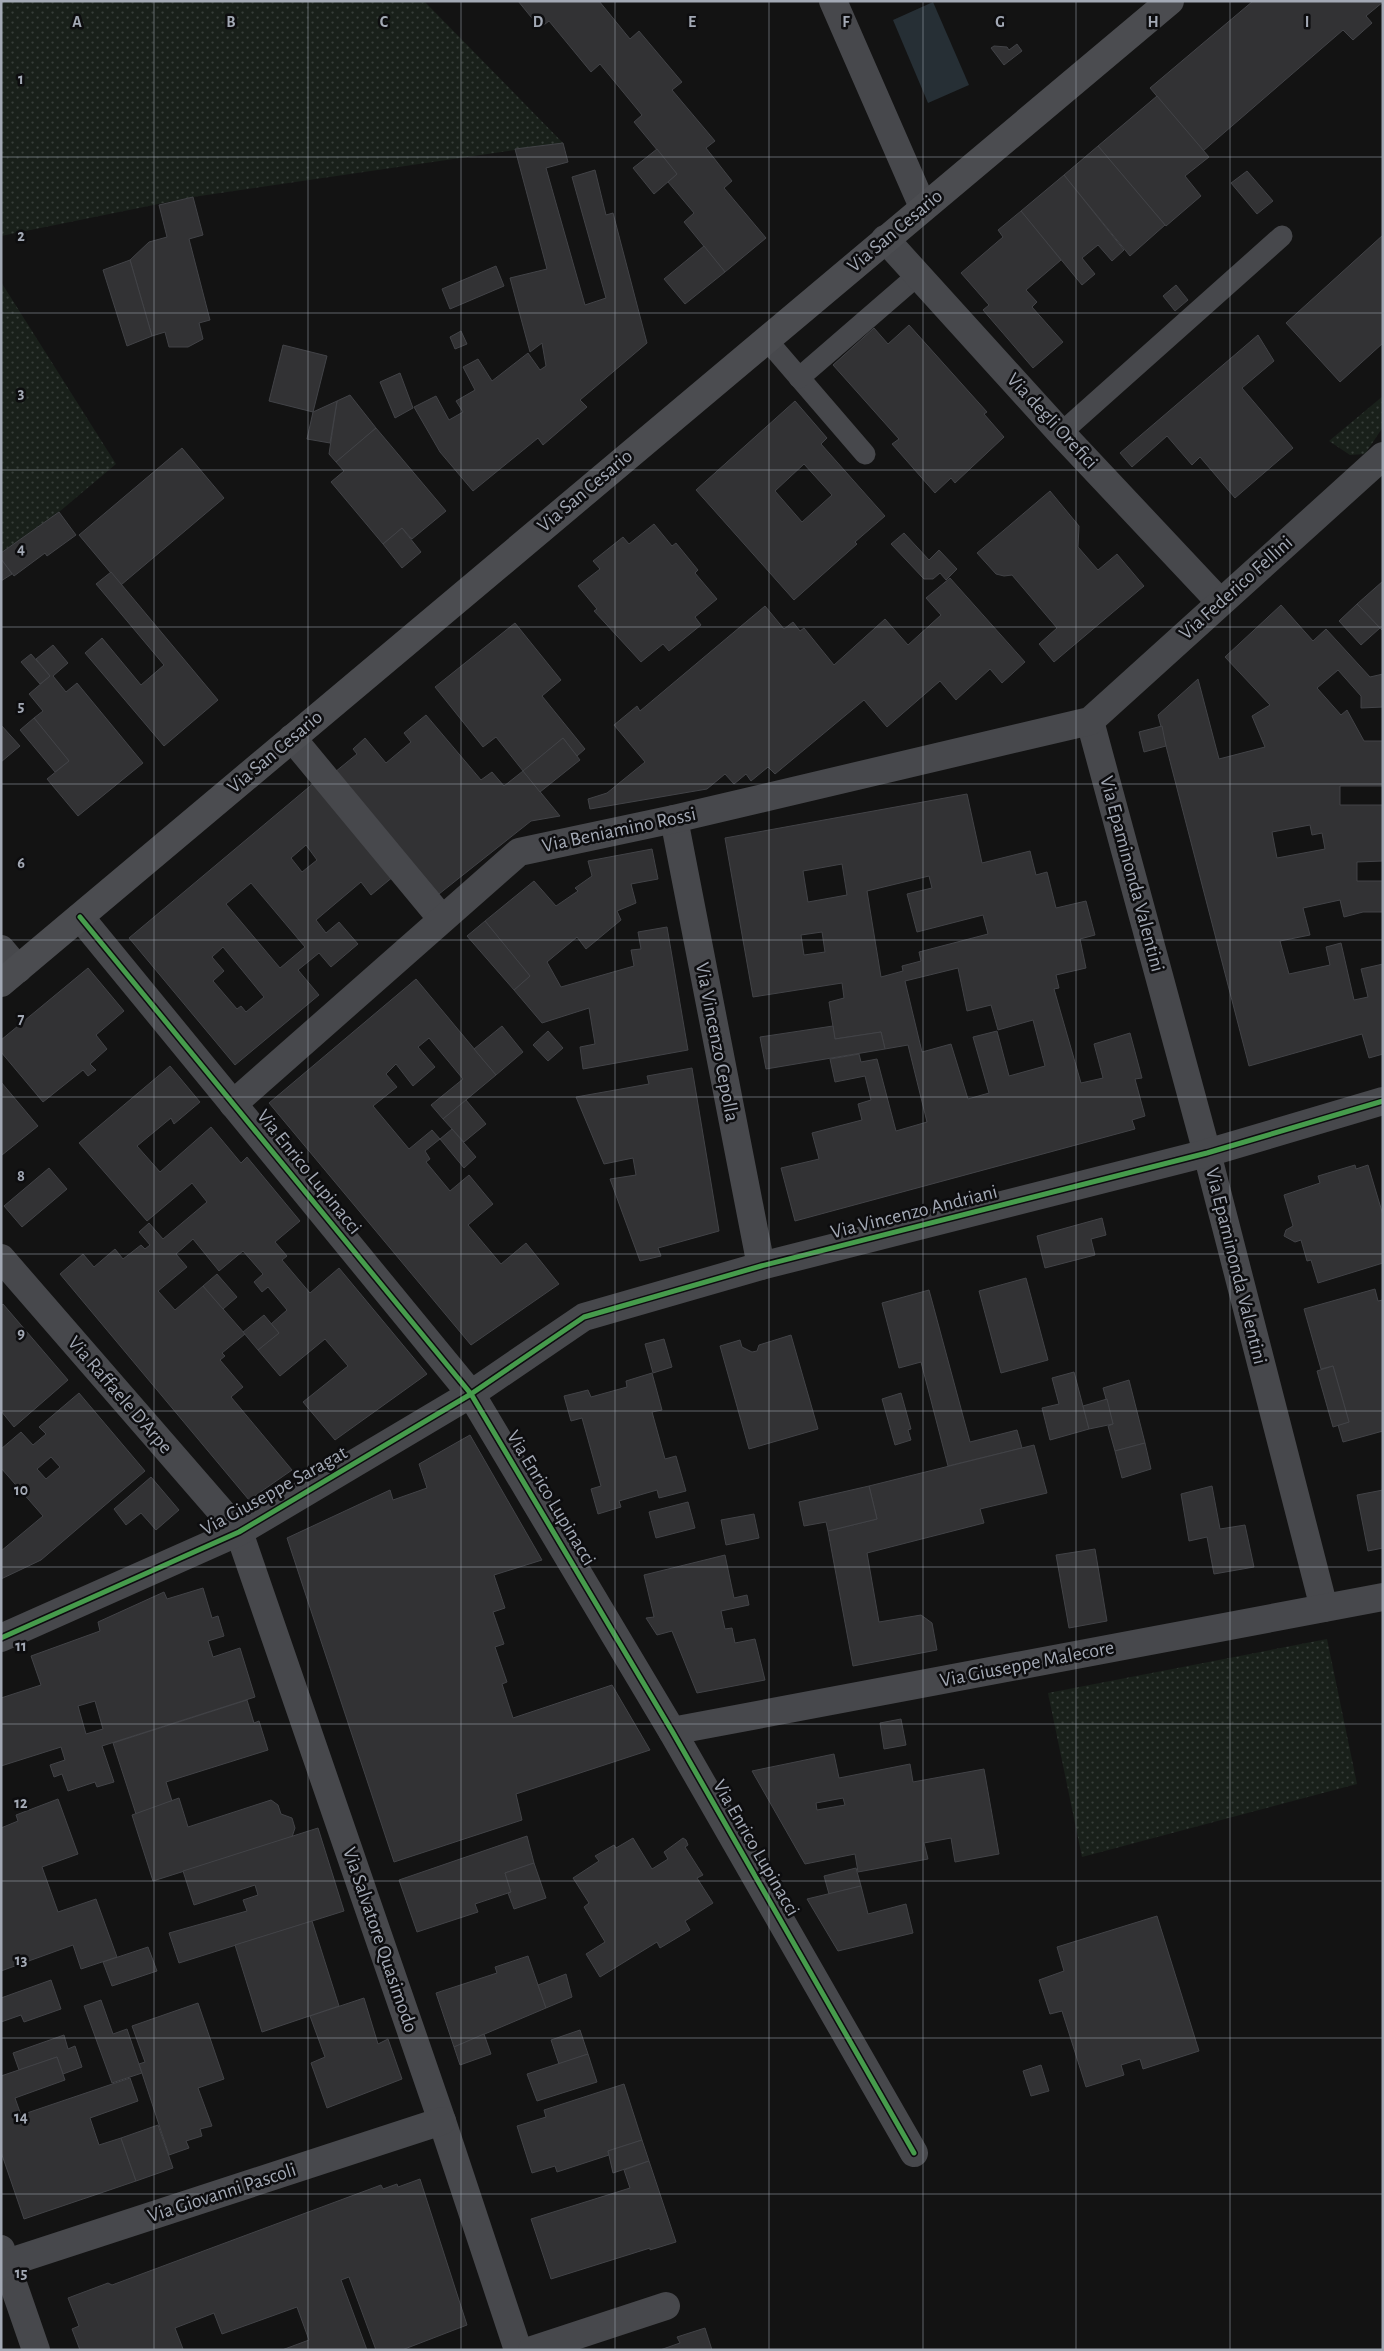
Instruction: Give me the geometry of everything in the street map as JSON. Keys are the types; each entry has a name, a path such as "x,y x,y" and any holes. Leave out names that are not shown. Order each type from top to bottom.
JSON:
{"main road":[{"name":"Via San Cesario","path":"7,967 80,917 1170,1"}],"street":[{"path":"834,1 923,207"},
{"name":"Via degli Orefici","path":"885,239 1220,602"},
{"name":"Via Federico Fellini","path":"1090,721 1383,456"},
{"name":"Via Beniamino Rossi","path":"233,1104 519,852 674,819 1090,721"},
{"name":"Via Epaminonda Valentini","path":"1090,721 1207,1153 1324,1608"},
{"path":"292,738 442,919"},
{"name":"Via Vincenzo Cepolla","path":"674,819 761,1266"},
{"name":"Via Enrico Lupinacci","path":"80,917 472,1394 672,1731 914,2153"},
{"name":"Via Vincenzo Andriani","path":"472,1394 584,1317 761,1266 1207,1153 1383,1101"},
{"name":"Via Raffaele D'Arpe","path":"1,1258 239,1532"},
{"name":"Via Giuseppe Saragat","path":"1,1638 239,1532 472,1394"},
{"name":"Via Salvatore Quasimodo","path":"239,1532 442,2121 518,2350"},
{"name":"Via Giuseppe Malecore","path":"672,1731 1383,1597"},
{"name":"Via Giovanni Pascoli","path":"3,2259 442,2121"},
{"path":"3,2259 36,2350"},
{"path":"532,2350 666,2306"}],"lane":[{"path":"1062,433 1282,236"},
{"path":"799,378 918,275"},
{"path":"766,339 865,454"}],"shaded area":[{"path":"1,1 424,1 563,143 193,197 1,236"},
{"path":"933,2 969,85 928,103 893,20"},
{"path":"1,282 116,464 59,512 1,553"},
{"path":"1383,396 1383,427 1365,454 1350,455 1329,441"},
{"path":"1327,1639 1357,1784 1082,1857 1048,1693"}],"building":[{"path":"518,1 599,1 630,39 639,31 682,82 672,90 715,141 706,148 732,181 724,188 766,238 725,272 684,222 694,213 668,182 677,174 634,122 642,115 600,64 591,72 549,21 540,28"},
{"path":"1253,1 1383,2 1366,16 1372,23 1353,40 1343,30 1203,151 1150,88"},
{"path":"1017,44 1022,51 1004,65 991,48 994,46 1007,47 1009,50"},
{"path":"1157,96 1209,157 1185,176 1201,196 1166,226 1098,146"},
{"path":"563,143 568,162 546,168 585,305 606,298 572,177 595,170 606,215 613,213 647,343 580,400 587,407 543,445 538,438 473,491 440,452 414,407 436,396 449,420 463,412 456,401 475,390 463,367 478,359 492,381 528,353 540,370 546,366 542,343 530,352 510,278 547,269 515,149"},
{"path":"1098,146 1165,225 1130,256 1064,175"},
{"path":"657,149 677,174 654,194 633,168"},
{"path":"1247,171 1273,201 1257,214 1231,183"},
{"path":"1064,175 1124,250 1112,261 1098,245 1082,258 1095,274 1082,285 1021,211"},
{"path":"193,197 203,235 189,239 210,320 199,323 203,339 188,347 169,347 165,332 152,336 130,260 149,242 167,237 159,205"},
{"path":"1021,211 1061,260 1026,290 1037,302 1032,307 1063,342 1033,368 983,310 989,305 961,273 1003,237 998,230"},
{"path":"1383,235 1383,343 1340,382 1286,323"},
{"path":"704,246 725,272 685,304 664,279"},
{"path":"130,260 152,336 127,346 103,270"},
{"path":"496,266 504,286 450,309 442,289"},
{"path":"1176,285 1188,300 1175,311 1163,296"},
{"path":"909,325 987,412 984,414 1004,437 955,483 951,478 935,493 892,444 899,439 833,365 874,328 888,344"},
{"path":"461,331 467,344 455,349 450,337"},
{"path":"1258,335 1274,361 1242,388 1293,448 1235,498 1200,457 1192,465 1167,436 1132,467 1120,453"},
{"path":"283,345 327,356 313,412 269,401"},
{"path":"400,373 413,408 395,418 380,382"},
{"path":"350,395 376,428 336,462 329,454 337,401"},
{"path":"337,401 330,443 307,439 313,412"},
{"path":"795,401 827,438 821,444 885,516 855,542 857,544 794,600 696,490","holes":["804,464 832,495 802,522 775,491"]},
{"path":"376,428 446,511 412,539 402,528 383,544 331,482 344,471 336,462"},
{"path":"182,448 224,498 121,585 79,535"},
{"path":"1050,491 1079,526 1078,547 1098,570 1117,554 1144,586 1054,662 1039,644 1057,628 1012,575 996,574 977,553"},
{"path":"59,512 76,535 47,556 45,553 14,576 1,559 1,553"},
{"path":"654,524 672,546 676,543 698,570 695,573 717,599 695,617 701,625 669,651 663,644 641,662 594,611 597,609 578,586 600,569 593,561 623,537 629,544"},
{"path":"402,528 421,552 402,568 383,544"},
{"path":"904,533 929,560 939,550 957,569 946,580 940,573 933,579 924,579 891,544"},
{"path":"1,559 12,574 1,581"},
{"path":"111,572 218,700 164,746 85,653 102,638 141,685 164,665 96,584"},
{"path":"950,578 1025,662 1002,683 990,669 956,700 940,681 887,727 864,700 775,774 768,767 751,781 746,774 734,784 725,774 707,789 590,809 588,799 607,793 645,762 614,725 637,706 640,711 765,606 784,629 793,622 800,631 804,628 834,665 885,619 908,645 941,615 926,598"},
{"path":"1383,581 1383,631 1357,604"},
{"path":"1357,604 1380,628 1361,645 1339,621"},
{"path":"1281,605 1313,641 1326,629 1370,677 1383,674 1383,707 1361,708 1361,696 1338,670 1317,688 1341,715 1347,710 1364,741 1383,741 1383,786 1340,786 1340,805 1383,805 1383,861 1357,862 1357,881 1383,881 1383,912 1363,912 1344,917 1340,900 1303,908 1310,935 1280,941 1289,974 1330,965 1326,947 1341,943 1354,1000 1368,997 1361,969 1383,964 1383,1054 1369,1058 1362,1034 1249,1066 1158,715 1198,679 1219,759 1265,747 1252,716 1270,705 1225,657","holes":["1310,825 1312,835 1322,833 1325,849 1277,858 1272,832"]},
{"path":"515,623 561,680 542,696 585,749 577,756 563,738 523,771 496,737 483,747 435,687"},
{"path":"53,645 68,663 53,676 66,692 77,683 143,763 78,816 47,779 69,761 34,718 43,711 29,694 50,676 36,659"},
{"path":"31,654 50,676 40,684 21,662"},
{"path":"426,715 481,780 492,772 504,786 523,771 560,816 531,821 439,894 335,772 357,754 353,749 365,738 386,763 411,742 404,733"},
{"path":"34,718 69,761 55,772 20,730"},
{"path":"1,725 20,746 1,762"},
{"path":"1162,726 1166,746 1144,752 1139,732"},
{"path":"563,738 580,760 540,792 523,771"},
{"path":"315,782 394,876 371,895 361,882 316,920 326,933 339,922 358,944 331,967 319,953 298,970 319,995 235,1065 129,938","holes":["306,845 317,860 302,872 291,858","251,883 305,947 280,968 226,904","223,947 264,997 246,1012 241,1006 237,1009 213,981 224,971 212,957"]},
{"path":"967,794 982,863 1030,851 1036,875 1047,872 1056,908 1086,901 1095,935 1080,939 1086,968 1056,975 1059,988 1054,989 1081,1083 1103,1078 1094,1044 1130,1033 1142,1078 1135,1079 1145,1116 1132,1120 1135,1129 795,1221 781,1168 819,1159 812,1133 862,1120 858,1104 871,1100 865,1076 835,1082 830,1059 859,1054 861,1062 877,1059 896,1131 927,1122 908,1045 885,1049 881,1032 835,1039 829,1002 844,998 842,983 753,997 725,838","holes":["842,864 847,895 808,902 803,871","929,876 932,888 907,894 917,932 983,915 988,934 919,952 921,961 902,966 903,971 881,977 867,891","822,932 825,952 804,955 801,935","958,968 967,1011 991,1005 998,1030 1033,1020 1045,1066 1009,1076 997,1031 973,1037 989,1093 968,1099 951,1044 922,1052 905,981"]},
{"path":"652,849 658,879 631,884 636,903 617,911 621,920 586,949 577,937 547,962 561,987 634,966 631,950 641,949 638,932 667,927 688,1050 583,1069 580,1047 595,1044 589,1008 542,1023 514,990 530,976 485,921 534,881 556,906 578,891 575,888 592,876 588,861"},
{"path":"485,921 530,976 514,990 467,936"},
{"path":"88,968 124,1011 96,1035 107,1049 90,1064 96,1070 88,1076 83,1070 43,1102 1,1052 1,1040"},
{"path":"416,979 496,1075 443,1119 431,1105 463,1079 429,1038 418,1047 435,1067 413,1086 396,1064 386,1074 397,1087 373,1106 409,1149 432,1130 440,1139 425,1151 430,1159 426,1162 450,1191 469,1175 493,1204 468,1225 501,1264 526,1243 559,1284 471,1345 269,1103"},
{"path":"502,1026 523,1052 496,1075 474,1049"},
{"path":"833,1026 835,1039 881,1032 885,1049 766,1069 760,1037"},
{"path":"548,1031 563,1048 548,1061 533,1045"},
{"path":"170,1066 200,1102 174,1124 171,1118 137,1146 160,1172 211,1127 241,1163 247,1157 300,1221 275,1242 287,1256 282,1260 310,1293 339,1268 427,1374 335,1440 303,1402 348,1366 325,1339 280,1376 258,1350 279,1333 271,1324 287,1310 268,1287 262,1292 254,1282 263,1274 243,1251 219,1271 193,1239 176,1254 187,1267 158,1291 175,1310 203,1286 245,1334 222,1353 225,1356 220,1360 243,1387 231,1397 292,1470 249,1500 60,1274 83,1254 94,1267 115,1249 123,1259 141,1245 145,1249 150,1245 139,1232 149,1223 163,1239 207,1202 192,1183 147,1221 79,1143"},
{"path":"692,1068 719,1231 658,1248 661,1256 640,1261 610,1179 636,1175 633,1158 604,1164 576,1097 649,1084 647,1076"},
{"path":"1,1082 38,1126 2,1155 1,1154"},
{"path":"466,1100 486,1124 464,1142 443,1119"},
{"path":"452,1129 476,1157 464,1168 440,1139"},
{"path":"1355,1165 1356,1169 1368,1165 1383,1215 1383,1263 1318,1283 1311,1260 1307,1261 1301,1240 1295,1242 1284,1236 1286,1230 1293,1226 1284,1195 1320,1183 1318,1176"},
{"path":"49,1168 67,1189 22,1227 4,1206"},
{"path":"1102,1218 1106,1235 1091,1239 1095,1255 1045,1268 1037,1236"},
{"path":"217,1274 237,1297 223,1309 203,1286"},
{"path":"1026,1278 1048,1360 1001,1373 979,1291"},
{"path":"1375,1289 1378,1301 1383,1300 1383,1431 1343,1442 1338,1425 1349,1422 1333,1366 1321,1369 1304,1309"},
{"path":"929,1290 970,1442 1017,1430 1022,1448 948,1466 921,1362 899,1368 882,1303"},
{"path":"3,1304 68,1380 14,1427 1,1411 1,1306"},
{"path":"264,1315 279,1333 258,1350 243,1332"},
{"path":"791,1335 818,1429 749,1449 720,1346 740,1340 742,1347 752,1352 757,1351 759,1345"},
{"path":"664,1339 672,1367 653,1373 645,1344"},
{"path":"1333,1366 1349,1422 1333,1427 1317,1371"},
{"path":"1074,1372 1089,1429 1050,1440 1042,1408 1059,1404 1052,1378"},
{"path":"652,1373 662,1410 652,1412 665,1459 676,1456 686,1491 659,1498 657,1490 619,1501 621,1507 598,1514 591,1489 601,1486 582,1418 571,1421 564,1396 588,1390 591,1397 627,1387 626,1381"},
{"path":"1129,1380 1145,1443 1115,1451 1108,1426 1113,1424 1103,1388"},
{"path":"79,1393 145,1471 41,1560 1,1579 1,1551 43,1516 1,1468 1,1449 21,1432 33,1445 46,1434 39,1427","holes":["51,1457 60,1467 46,1479 37,1469"]},
{"path":"901,1393 911,1429 908,1430 911,1440 895,1445 882,1399"},
{"path":"1107,1399 1113,1424 1089,1429 1083,1406"},
{"path":"470,1435 542,1560 494,1575 505,1608 493,1612 504,1644 495,1647 507,1682 502,1684 513,1718 612,1685 650,1750 516,1794 522,1820 394,1862 287,1538 390,1490 393,1500 427,1488 419,1464"},
{"path":"1145,1443 1151,1469 1122,1478 1115,1451"},
{"path":"1034,1445 1047,1493 980,1509 984,1523 867,1553 879,1622 921,1615 932,1623 937,1650 853,1666 828,1531 877,1519 869,1486"},
{"path":"151,1477 179,1510 156,1530 141,1513 126,1525 114,1509"},
{"path":"869,1486 877,1519 828,1531 826,1522 804,1526 799,1502"},
{"path":"1212,1486 1220,1529 1245,1525 1254,1567 1214,1574 1207,1537 1189,1541 1181,1494"},
{"path":"1383,1490 1383,1548 1368,1551 1357,1495"},
{"path":"688,1502 695,1528 656,1538 649,1512"},
{"path":"754,1514 759,1538 726,1545 721,1520"},
{"path":"1095,1549 1107,1621 1069,1628 1056,1555"},
{"path":"725,1555 734,1598 747,1595 749,1605 721,1611 725,1629 732,1628 735,1643 755,1639 765,1680 697,1693 672,1631 657,1635 646,1618 654,1617 644,1575"},
{"path":"203,1588 212,1618 218,1616 224,1636 208,1641 213,1657 240,1648 255,1697 102,1746 114,1782 97,1787 95,1782 68,1791 62,1774 54,1777 50,1765 65,1760 61,1747 1,1766 1,1698 41,1685 31,1656 100,1631 98,1622 164,1592 167,1599","holes":["95,1701 103,1729 86,1734 78,1706"]},
{"path":"247,1700 254,1723 259,1721 268,1750 166,1782 172,1801 136,1814 113,1743"},
{"path":"901,1719 906,1745 884,1749 880,1723"},
{"path":"834,1754 839,1778 910,1764 913,1782 984,1769 999,1854 955,1862 951,1838 924,1843 928,1859 858,1872 855,1854 805,1864 752,1771","holes":["843,1798 845,1805 817,1810 816,1803"]},
{"path":"179,1798 188,1827 271,1800 278,1805 281,1814 292,1818 295,1828 292,1837 153,1881 132,1815"},
{"path":"58,1799 78,1854 42,1867 58,1912 96,1899 117,1957 81,1969 73,1945 1,1971 1,1828 18,1821 16,1815"},
{"path":"318,1828 344,1911 179,1963 169,1933 247,1911 243,1900 258,1895 255,1885 194,1905 183,1871"},
{"path":"527,1836 534,1863 505,1873 511,1892 475,1904 478,1912 417,1932 399,1880"},
{"path":"633,1838 652,1869 668,1859 664,1852 683,1838 686,1840 688,1845 685,1847 703,1875 697,1878 713,1903 685,1921 690,1930 660,1948 657,1942 600,1977 586,1954 605,1942 584,1907 589,1903 573,1878 599,1861 595,1856 614,1845 616,1848"},
{"path":"534,1863 546,1898 514,1909 508,1893 511,1892 505,1873"},
{"path":"856,1868 861,1886 829,1894 824,1876"},
{"path":"861,1886 868,1914 906,1904 913,1933 838,1951 807,1899"},
{"path":"1157,1916 1199,2051 1143,2069 1140,2059 1121,2065 1124,2075 1086,2087 1062,2011 1050,2014 1039,1980 1064,1971 1057,1947"},
{"path":"312,1921 339,2006 262,2032 235,1945"},
{"path":"148,1947 157,1971 112,1986 103,1962"},
{"path":"528,1956 546,2008 454,2047 436,1993 497,1973 495,1967"},
{"path":"566,1974 572,1997 546,2008 538,1985"},
{"path":"51,1980 61,2009 24,2022 21,2015 1,2022 1,1998"},
{"path":"364,1998 378,2044 388,2039 402,2079 327,2108 311,2063 325,2057 310,2016"},
{"path":"101,2000 113,2034 127,2029 142,2073 112,2083 84,2006"},
{"path":"198,2003 224,2079 198,2088 212,2126 200,2129 202,2136 186,2141 189,2148 169,2155 139,2064 145,2062 132,2026"},
{"path":"580,2030 588,2054 559,2064 551,2040"},
{"path":"484,2034 491,2054 460,2065 454,2047"},
{"path":"64,2035 68,2049 75,2046 82,2067 63,2074 57,2057 19,2070 13,2053"},
{"path":"588,2054 597,2082 537,2101 527,2074"},
{"path":"57,2057 65,2080 15,2098 21,2115 130,2078 138,2101 90,2118 99,2145 121,2138 136,2181 24,2219 1,2152 1,2076"},
{"path":"1041,2065 1049,2091 1031,2096 1023,2071"},
{"path":"624,2084 642,2140 608,2151 609,2155 557,2172 555,2166 532,2173 517,2126 546,2117 544,2110"},
{"path":"158,2125 173,2168 136,2181 121,2138"},
{"path":"642,2140 649,2161 613,2173 608,2151"},
{"path":"649,2161 676,2242 650,2250 650,2248 551,2279 531,2219 630,2188 624,2170"},
{"path":"420,2179 467,2325 402,2350 376,2350 349,2277 341,2280 367,2350 282,2350 309,2340 297,2307 222,2334 214,2313 175,2328 183,2349 181,2350 80,2350 72,2329 79,2326 68,2298 108,2283 112,2285 381,2185 383,2189 397,2184 398,2187"},
{"path":"705,2328 712,2350 660,2350 680,2343 677,2337"}],"cycle path":[{"path":"80,917 471,1394 672,1731 914,2153"},
{"path":"1,1638 239,1532 471,1394 584,1317 761,1266 1207,1153 1383,1101"}]}
